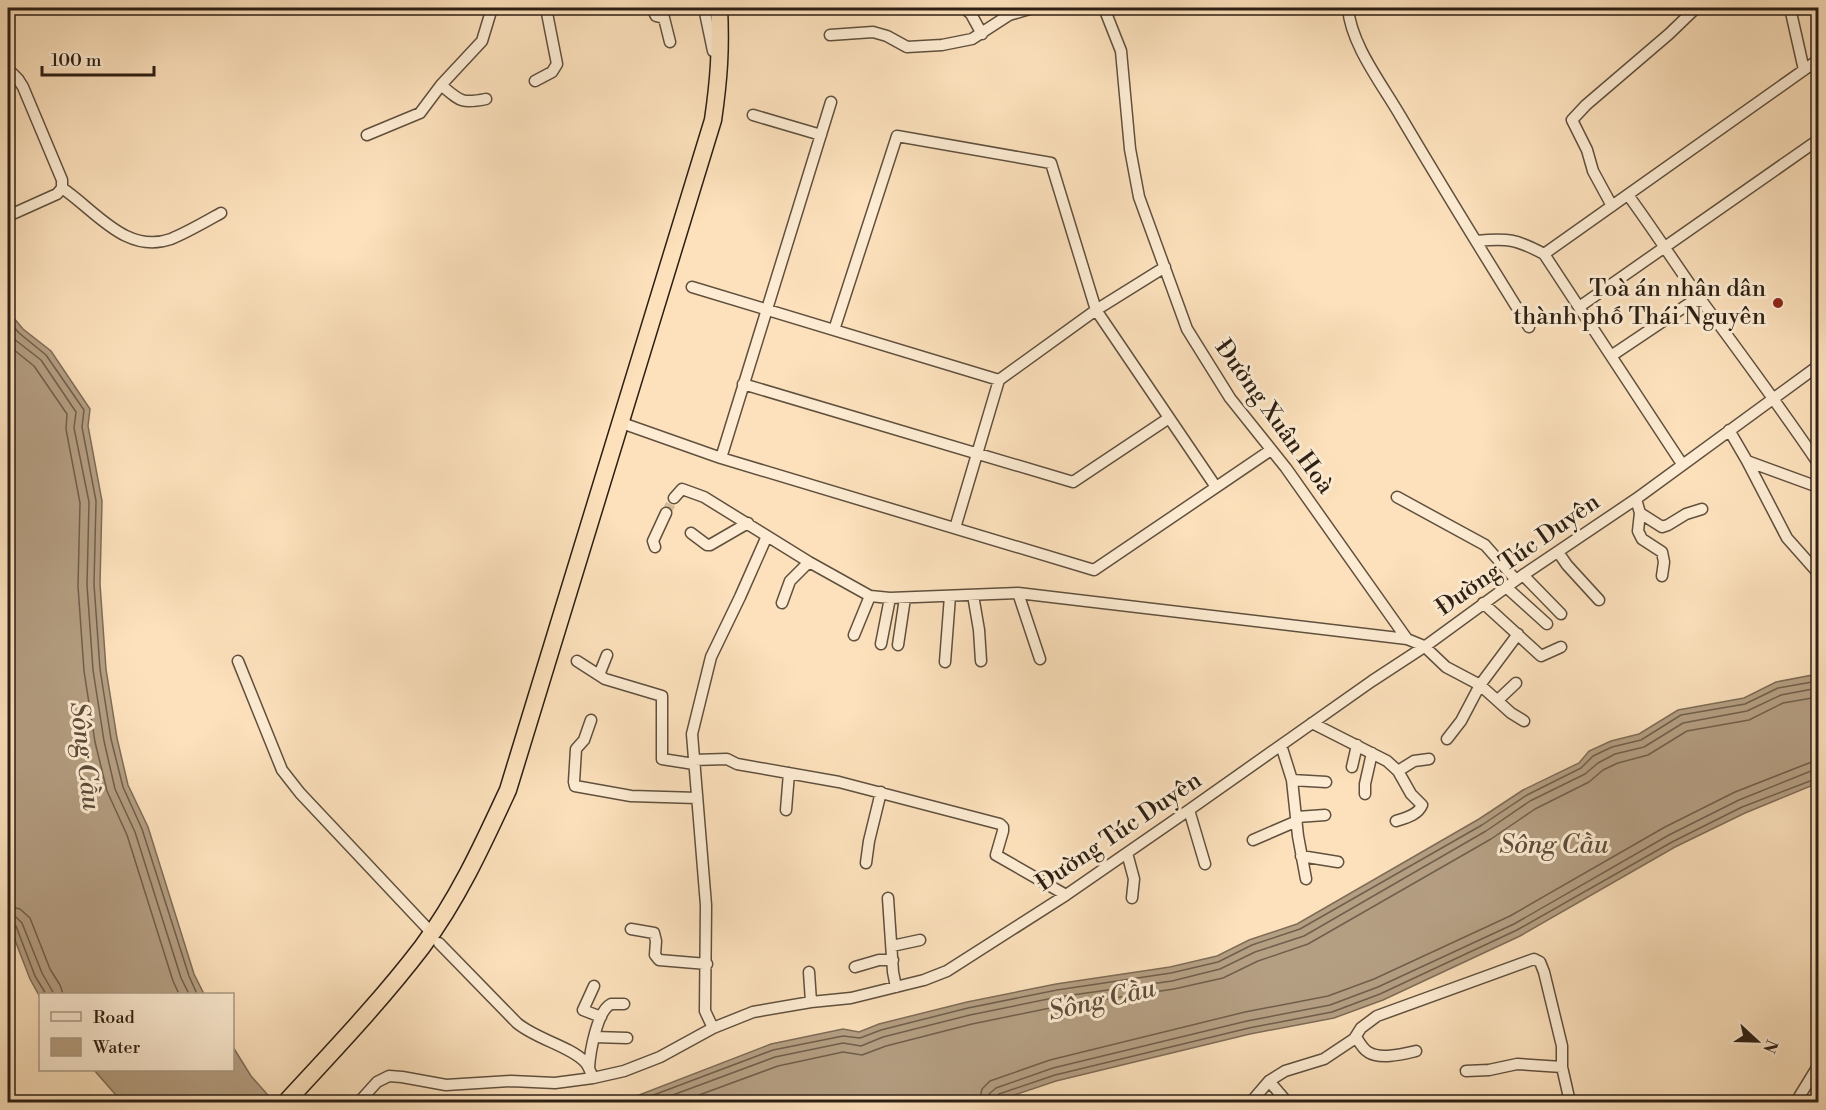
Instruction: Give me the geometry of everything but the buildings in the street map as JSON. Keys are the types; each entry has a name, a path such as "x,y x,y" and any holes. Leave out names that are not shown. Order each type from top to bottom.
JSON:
{"highway":[{"path":"295,1102 422,946 440,920 465,879 508,790 623,424 669,262 699,172 713,120 720,75 719,8"},
{"path":"623,424 654,346 718,131 727,75 727,8"},
{"path":"286,1102 342,1046"}],"street":[{"path":"367,135 420,113 441,84 482,41 492,8"},
{"path":"535,81 552,72 557,64 546,8"},
{"path":"652,8 656,16 664,18 670,42"},
{"path":"704,8 715,64"},
{"path":"964,8 971,14 981,34"},
{"path":"830,35 873,33 887,36 907,46 920,47 959,42 981,34 1009,15 1033,8"},
{"name":"Đường Xuân Hoà","path":"1104,8 1120,51 1130,149 1139,197 1187,329 1230,398 1286,468 1407,639"},
{"path":"1348,8 1349,22 1362,51 1529,327"},
{"path":"1612,206 1593,171 1587,150 1572,120 1696,8"},
{"path":"1790,8 1804,70"},
{"path":"1544,254 1818,60"},
{"path":"8,69 23,87 62,180 62,188 57,194 8,216"},
{"path":"441,84 462,101 486,99"},
{"path":"721,458 831,102"},
{"path":"753,115 821,135"},
{"path":"834,330 897,136 1051,163 1096,310 1216,487"},
{"path":"1579,307 1818,140"},
{"path":"62,188 113,229 136,241 147,243 170,239 221,213"},
{"path":"1628,195 1699,297 1817,456"},
{"path":"1476,241 1501,238 1515,240 1544,254 1682,464"},
{"path":"955,528 999,380 1096,310 1165,267"},
{"path":"692,288 999,380"},
{"path":"1611,356 1699,297"},
{"name":"Đường Túc Duyên","path":"365,1101 377,1082 389,1076 446,1085 512,1081 555,1083 591,1073 624,1071 660,1057 713,1028 753,1012 850,998 947,971 1066,895 1189,810 1636,498 1818,366"},
{"path":"744,384 1073,482 1169,418"},
{"path":"623,424 721,458 1094,570 1271,450"},
{"path":"1729,430 1787,538 1818,573"},
{"path":"1747,461 1818,487"},
{"path":"674,498 682,489 701,495 808,562 870,596 905,598 1018,593 1407,639 1424,646 1446,667 1480,685 1511,713 1524,721"},
{"path":"1397,497 1485,545 1561,614"},
{"path":"1636,498 1640,513 1638,531 1642,539 1662,552 1664,562 1662,576"},
{"path":"1640,513 1662,527 1686,514 1702,509"},
{"path":"655,547 653,541 666,513"},
{"path":"691,533 706,545 748,524"},
{"path":"713,1028 705,1011 706,905 692,734 709,662 767,536"},
{"path":"1558,552 1599,600"},
{"path":"782,603 790,581 808,562"},
{"path":"1506,587 1546,624"},
{"path":"1018,593 1040,659"},
{"path":"973,595 981,661"},
{"path":"854,635 870,596"},
{"path":"945,662 950,596"},
{"path":"881,644 890,598"},
{"path":"898,645 905,598"},
{"path":"1483,603 1541,656 1544,657 1561,647"},
{"path":"1447,739 1457,729 1480,685 1518,634"},
{"path":"599,675 608,655"},
{"path":"238,661 282,770 300,793 428,929"},
{"path":"577,661 609,681 662,696 661,757 664,760 693,762 727,759 737,764 881,792 1000,824 1003,827 996,852 998,856 1066,895"},
{"path":"1498,700 1516,683"},
{"path":"591,720 584,740 576,749 573,782 575,786 631,796 697,798"},
{"path":"1312,723 1387,761 1398,771 1411,794 1422,806 1410,816 1396,821"},
{"path":"1281,745 1292,780 1306,879"},
{"path":"1352,766 1357,746"},
{"path":"1365,794 1372,753"},
{"path":"1398,771 1414,761 1429,759"},
{"path":"786,810 789,773"},
{"path":"1292,780 1326,783"},
{"path":"866,863 881,792"},
{"path":"1189,810 1205,864"},
{"path":"1253,840 1297,819 1325,815"},
{"path":"1127,853 1134,879 1132,898"},
{"path":"1301,856 1338,862"},
{"path":"888,898 896,987"},
{"path":"631,929 654,933 655,955 659,960 707,964"},
{"path":"892,946 920,940"},
{"path":"439,943 524,1029 580,1058 591,1073"},
{"path":"1251,1102 1269,1081 1285,1071 1324,1059 1356,1037 1361,1028 1381,1013 1537,959 1544,972 1562,1046 1562,1066 1570,1102"},
{"path":"855,967 879,960 893,960"},
{"path":"809,972 811,1002"},
{"path":"594,986 583,1010 601,1017"},
{"path":"591,1073 594,1037 601,1017 609,1004 624,1004"},
{"path":"594,1037 627,1038"},
{"path":"1356,1037 1363,1048 1371,1054 1401,1054 1416,1051"},
{"path":"1466,1071 1489,1070 1526,1063 1562,1066"},
{"path":"1796,1102 1818,1066"},
{"path":"1269,1081 1287,1102"}],"water":[{"name":"Sông Cầu","path":"8,311 23,329 51,351 90,409 88,426 102,501 100,584 106,669 117,738 128,785 148,827 194,974 204,993 39,993 39,995 30,979 8,922"},
{"name":"Sông Cầu","path":"1818,674 1818,783 1745,813 1675,847 1520,936 1383,1000 1334,1018 1250,1034 1056,1081 994,1102 621,1102 771,1044 843,1029 859,1032 879,1024 967,1002 1056,984 1170,967 1217,956 1249,940 1297,924 1479,819 1523,790 1579,763 1589,751 1611,741 1639,734 1678,710 1744,698 1776,682"},
{"path":"234,1049 251,1076 274,1102 122,1102 95,1071 234,1071"}],"tunnel":[{"path":"666,513 674,498"}],"place":[{"name":"Toà án nhân dân thành phố Thái Nguyên","path":"1778,303"}]}
